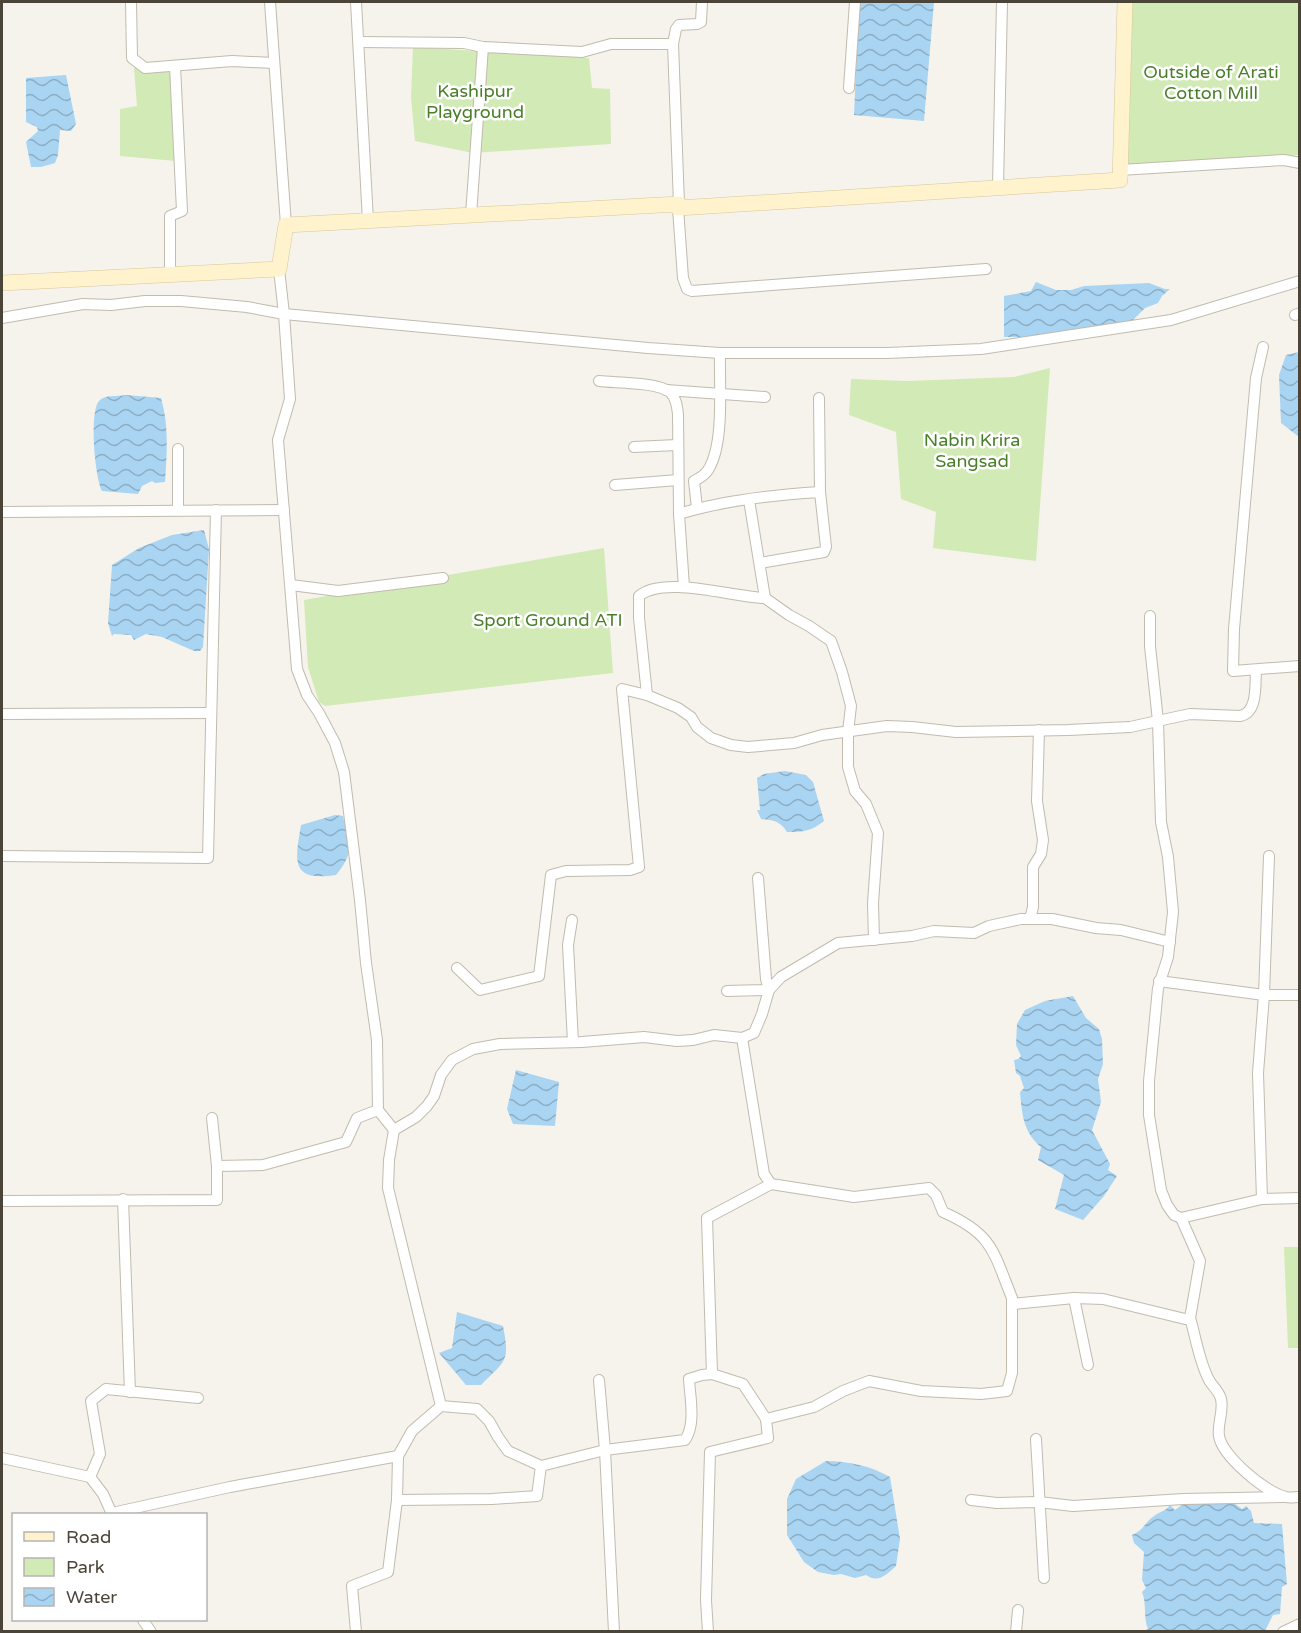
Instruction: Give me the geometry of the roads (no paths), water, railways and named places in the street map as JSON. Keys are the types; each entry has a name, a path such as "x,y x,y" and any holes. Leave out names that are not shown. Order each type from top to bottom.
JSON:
{"street":[{"path":"131,2 132,58 145,68 232,62 274,63"},
{"path":"270,2 286,225 279,269 290,399 278,440 297,669 307,695 320,713 335,743 344,772 377,1040 378,1110 394,1130 389,1160 388,1188 441,1406"},
{"path":"356,2 368,220"},
{"path":"702,2 701,22 680,25 676,29 673,44 678,206 683,278 687,289 692,291 986,269"},
{"path":"849,88 855,2"},
{"path":"998,186 1002,2"},
{"path":"286,225 678,206 1120,180 1125,2"},
{"path":"358,42 464,43 483,47 582,52 611,44 673,44"},
{"path":"471,215 483,47"},
{"path":"170,274 170,216 182,211 175,66"},
{"path":"1120,170 1284,160 1299,163"},
{"path":"2,283 279,269"},
{"path":"2,318 83,304 111,305 145,301 180,301 247,307 284,314 648,348 720,353 887,353 981,349 1171,320 1299,281"},
{"path":"1263,347 1256,378 1234,629 1233,671 1299,666"},
{"path":"697,508 694,481 704,476 710,467 718,438 720,353"},
{"path":"599,381 651,386 666,390 765,397"},
{"path":"666,390 672,394 676,402 679,514 684,587"},
{"path":"760,563 824,552 826,547 820,492 819,398"},
{"path":"634,447 677,445"},
{"path":"178,449 178,510"},
{"path":"615,485 678,480"},
{"path":"679,514 697,508 820,492"},
{"path":"750,500 765,598"},
{"path":"2,856 208,858 216,510"},
{"path":"2,512 284,510"},
{"path":"291,585 338,591 443,578"},
{"path":"647,695 639,618 639,596 646,590 684,587 765,598 831,641 843,672 850,706 848,767 855,791 866,804 878,832 873,903 874,940"},
{"path":"1150,616 1150,646 1158,721 1161,822 1171,879 1173,912 1168,957 1159,981 1149,1081 1149,1115 1161,1190 1174,1215 1181,1218 1262,1199 1299,1198"},
{"path":"457,968 480,990 539,976 551,875 566,871 630,870 639,867 622,689 647,695 678,708 691,717 698,727 711,738 731,745 748,747 794,743 822,735 886,726 912,726 956,732 1039,730 1130,727 1190,714 1246,715 1252,709 1256,670"},
{"path":"2,714 211,713"},
{"path":"1030,919 1033,907 1033,867 1041,854 1043,840 1037,801 1039,730"},
{"path":"1262,1199 1258,1073 1264,995 1269,856"},
{"path":"758,878 766,979 769,990"},
{"path":"394,1130 416,1117 427,1106 434,1096 441,1075 452,1060 473,1049 500,1044 644,1037 677,1041 714,1035 742,1038 754,1033 769,990 781,977 838,943 912,936 934,931 974,933 990,926 1021,919 1052,919 1096,928 1121,930 1170,942"},
{"path":"572,920 568,945 573,1042"},
{"path":"1159,981 1264,995 1299,995"},
{"path":"727,991 769,990"},
{"path":"742,1038 762,1164 764,1174 771,1184"},
{"path":"217,1166 263,1165 346,1142 357,1118 378,1110"},
{"path":"2,1201 217,1200 217,1166 212,1118"},
{"path":"712,1374 707,1218 771,1184 854,1197 929,1188 936,1195 943,1212 959,1219 984,1236 995,1254 1012,1298 1012,1373 1007,1391 981,1394 921,1391 868,1381 843,1391 814,1407 766,1419"},
{"path":"123,1199 130,1392"},
{"path":"1181,1218 1200,1261 1191,1318 1209,1381 1218,1390 1222,1402 1218,1427 1220,1439 1225,1450 1249,1475 1285,1497"},
{"path":"1012,1304 1074,1298 1103,1299 1185,1319 1191,1318"},
{"path":"1074,1298 1088,1365"},
{"path":"356,1632 352,1586 388,1572 397,1500 398,1456 412,1431 441,1406 477,1409 489,1421 508,1451 541,1466 605,1450 686,1440 690,1434 692,1419 689,1379 712,1374 743,1384 766,1419 768,1438 710,1452 706,1600 708,1632"},
{"path":"599,1380 605,1450 614,1632"},
{"path":"90,1477 100,1454 91,1401 106,1389 198,1398"},
{"path":"1036,1438 1044,1578"},
{"path":"116,1513 231,1487 398,1456"},
{"path":"2,1458 90,1477 103,1494 112,1513"},
{"path":"397,1500 537,1496 541,1466"},
{"path":"971,1500 997,1503 1039,1502 1073,1506 1183,1499 1299,1497"},
{"path":"1016,1632 1018,1610"},
{"path":"1283,1632 1299,1624"}],"water":[{"path":"859,2 934,2 924,121 854,115"},
{"path":"66,75 76,124 71,131 60,130 55,163 31,167 26,142 38,131 37,127 26,122 26,78"},
{"path":"1036,282 1056,290 1071,290 1084,286 1149,283 1170,289 1158,303 1145,308 1132,321 1050,334 1004,337 1004,296 1031,291"},
{"path":"1300,352 1299,437 1281,423 1279,375 1286,355"},
{"path":"126,395 161,398 165,419 167,450 165,482 152,481 142,486 138,494 102,491 95,460 94,418 99,401 108,397"},
{"path":"204,530 209,549 203,647 200,651 194,651 162,637 146,634 134,640 131,635 114,634 112,636 108,623 112,565 139,548 172,535"},
{"path":"785,771 806,775 813,782 824,821 811,829 787,832 782,825 776,822 761,819 757,810 760,810 757,778 764,774"},
{"path":"335,815 343,816 349,841 349,853 346,860 336,875 310,875 303,872 297,858 301,825"},
{"path":"1073,996 1086,1018 1099,1029 1102,1039 1103,1064 1098,1079 1101,1102 1092,1130 1110,1164 1108,1170 1117,1176 1104,1196 1083,1220 1055,1209 1064,1175 1038,1160 1041,1147 1030,1135 1024,1122 1020,1092 1024,1088 1020,1076 1016,1073 1014,1060 1021,1056 1016,1045 1017,1024 1025,1010 1045,1001"},
{"path":"516,1070 559,1082 555,1126 513,1124 507,1109"},
{"path":"457,1312 503,1326 506,1347 504,1360 481,1385 466,1385 439,1353 452,1348"},
{"path":"826,1461 859,1465 890,1477 900,1539 896,1566 882,1577 874,1579 866,1575 855,1578 818,1572 804,1562 787,1535 787,1499 796,1479"},
{"path":"1234,1503 1242,1509 1246,1506 1251,1511 1254,1523 1282,1524 1287,1584 1282,1587 1280,1614 1273,1615 1265,1631 1143,1631 1148,1629 1142,1592 1146,1588 1142,1580 1144,1552 1134,1543 1132,1535 1170,1505 1175,1510 1183,1504"}],"park label":[{"name":"Outside of Arati Cotton Mill","path":"1211,82"},
{"name":"Kashipur Playground","path":"475,101"},
{"name":"Nabin Krira Sangsad","path":"972,450"},
{"name":"Sport Ground ATI","path":"548,620"}]}
